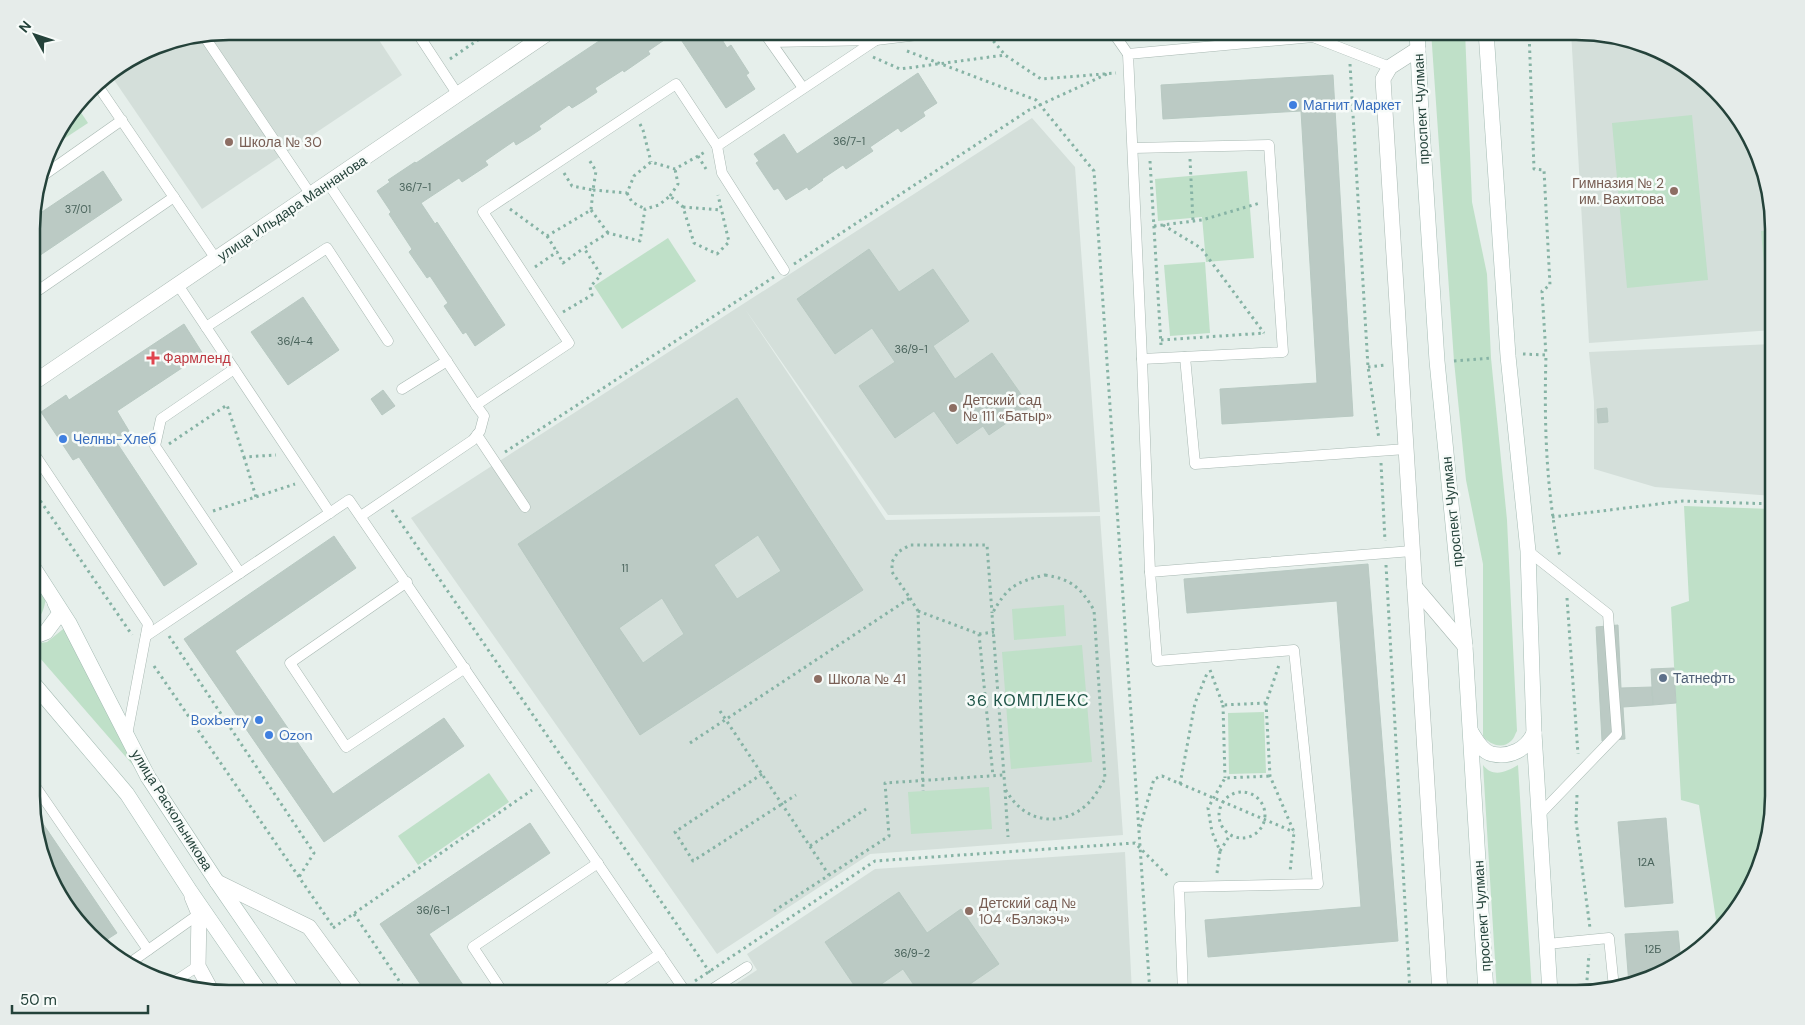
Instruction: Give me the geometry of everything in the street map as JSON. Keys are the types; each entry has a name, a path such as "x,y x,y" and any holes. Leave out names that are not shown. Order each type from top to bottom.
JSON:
{"street":[{"name":"улица Ильдара Маннанова","path":"40,378 538,40"},
{"name":"проспект Чулман","path":"1418,40 1437,362 1465,646 1486,985"},
{"path":"1487,40 1508,346 1528,551 1534,733 1549,985"},
{"path":"1418,49 1390,68 1383,79 1440,985"},
{"name":"улица Раскольникова","path":"40,577 69,623 148,777 288,985"},
{"path":"1415,588 1465,646"},
{"path":"40,634 46,632 60,613 48,589"},
{"name":"улица Раскольникова","path":"40,691 127,794 190,891 255,985"},
{"path":"1470,728 1477,743 1491,754 1520,751 1530,742 1534,733"},
{"path":"217,882 309,927 319,938 352,985"},
{"path":"190,891 198,914 198,966 207,984"}],"lane":[{"path":"422,40 458,95"},
{"path":"771,42 876,40"},
{"path":"716,146 876,40"},
{"path":"1118,40 1128,54 1150,572 1157,661 1294,650 1318,884 1179,887 1183,985"},
{"path":"1128,54 1280,40"},
{"path":"1321,40 1390,68"},
{"path":"208,41 311,195"},
{"path":"771,42 803,88"},
{"path":"476,405 569,343 483,212 676,84 716,146 722,173 784,270"},
{"path":"101,90 216,259"},
{"path":"49,171 122,120"},
{"path":"1133,148 1270,145 1283,352 1142,359"},
{"path":"328,184 484,416 480,431 473,440 361,516"},
{"path":"40,289 174,197"},
{"path":"206,327 327,248 388,341"},
{"path":"178,285 330,514"},
{"path":"1185,357 1196,464 1406,449"},
{"path":"402,390 447,362"},
{"path":"234,370 161,420 155,446 240,573"},
{"path":"477,435 525,507"},
{"path":"40,462 148,624 127,736"},
{"path":"146,636 349,500 407,582 681,985"},
{"path":"1150,572 1412,551"},
{"path":"1528,551 1608,614 1617,734 1539,815"},
{"path":"407,582 290,663 346,747 465,668"},
{"path":"40,793 148,950"},
{"path":"498,985 473,947 598,863"},
{"path":"134,960 198,914"},
{"path":"1546,944 1609,938 1613,981"},
{"path":"614,985 660,954"},
{"path":"179,979 198,966"},
{"path":"718,985 747,967"}],"path":[{"path":"439,66 478,40"},
{"path":"494,460 1029,110 1107,74 1041,79 1005,55 992,40"},
{"path":"1529,40 1534,169 1544,170 1550,285 1542,291 1546,355 1544,406 1552,517 1569,617 1578,742 1576,821 1590,929 1587,985"},
{"path":"859,50 900,69 1005,55"},
{"path":"903,50 1036,100 1094,171 1149,985"},
{"path":"1349,51 1368,367 1381,452 1410,985"},
{"path":"633,112 643,130 651,162"},
{"path":"651,162 675,169 716,146"},
{"path":"581,147 596,171 591,210 608,233 640,241 645,209"},
{"path":"1190,147 1193,221"},
{"path":"1150,148 1162,358"},
{"path":"698,156 711,176"},
{"path":"627,193 634,176 651,162"},
{"path":"558,163 572,186 627,193"},
{"path":"627,193 632,202 645,209 659,205 670,196 678,184 675,169"},
{"path":"670,196 683,208 694,243 717,254 729,242 717,192"},
{"path":"1154,226 1202,220 1273,199"},
{"path":"500,201 547,236 563,263 608,233"},
{"path":"683,208 722,210"},
{"path":"547,236 591,210"},
{"path":"1163,225 1201,248 1264,333"},
{"path":"553,318 592,295 590,287 601,275 584,248"},
{"path":"524,275 557,252"},
{"path":"1161,340 1281,332"},
{"path":"1521,355 1546,355"},
{"path":"1454,361 1491,358"},
{"path":"167,445 228,405 256,497"},
{"path":"244,457 290,454"},
{"path":"207,504 212,512 308,480"},
{"path":"40,500 334,928"},
{"path":"385,500 718,985"},
{"path":"1552,517 1683,501 1765,504"},
{"path":"923,791 918,611 892,572 892,562 898,552 910,545 987,544 1008,837"},
{"path":"992,614 1002,597 1012,586 1021,581 1045,575 1068,580 1084,593 1094,610 1105,779 1092,800 1077,812 1057,820 1039,818 1023,810 1012,800 1005,789"},
{"path":"690,743 910,598"},
{"path":"918,611 980,634 994,632"},
{"path":"162,626 314,853 299,877"},
{"path":"980,634 992,776"},
{"path":"1278,650 1279,667 1266,703 1270,776 1294,832 1289,885"},
{"path":"1209,657 1209,668 1223,706 1225,778 1208,808 1212,832 1220,851"},
{"path":"1180,784 1195,703 1209,668"},
{"path":"1223,706 1266,703"},
{"path":"720,711 829,875"},
{"path":"762,774 674,832 693,861 796,795"},
{"path":"774,911 889,836 885,783 1004,775"},
{"path":"1135,843 1154,780 1162,776 1294,832"},
{"path":"1225,778 1270,776"},
{"path":"319,938 543,783"},
{"path":"1244,791 1253,794 1260,800 1264,808 1264,820 1256,833 1248,837 1239,838 1230,835 1223,829 1219,821 1218,812 1227,796 1235,792 1244,791"},
{"path":"810,846 866,809"},
{"path":"1215,886 1220,851 1230,835"},
{"path":"692,985 709,971 875,861 1135,843"},
{"path":"1135,843 1179,887"},
{"path":"354,914 402,985"}],"shaded area":[{"name":"Школа № 30","path":"217,40 379,40 402,75 202,209 114,79 134,65 157,54 180,46"},
{"name":"Гимназия № 2 им. Вахитова","path":"1572,40 1588,40 1625,46 1648,54 1681,72 1710,95 1726,114 1746,145 1759,180 1765,217 1765,331 1589,343"},
{"name":"Школа № 41","path":"1032,118 1075,167 1100,512 888,515 745,309 886,520 1100,516 1123,835 870,854 717,954 411,518"},
{"path":"1765,344 1765,495 1655,487 1594,469 1594,402 1589,352"},
{"name":"Детский сад № 104 «Бэлэкэч»","path":"1125,852 1132,985 734,985 757,970 747,954 875,869"}],"green space":[{"path":"1432,40 1465,40 1472,202 1487,274 1491,358 1507,520 1517,731 1512,740 1504,745 1496,745 1483,736 1483,564 1466,480 1454,361"},
{"path":"81,112 88,123 61,140"},
{"path":"1692,115 1708,280 1627,288 1612,123"},
{"path":"1247,171 1254,258 1206,262 1202,217 1158,221 1155,179"},
{"path":"1761,231 1765,231 1765,275"},
{"path":"668,238 696,281 622,329 594,286"},
{"path":"1205,262 1210,333 1170,336 1164,265"},
{"path":"1684,506 1765,509 1765,808 1759,845 1746,880 1716,923 1699,805 1681,800 1671,607 1689,601"},
{"path":"40,587 46,598 40,616"},
{"path":"1064,605 1066,636 1014,640 1012,609"},
{"path":"67,626 145,779 40,658 40,643 47,642"},
{"path":"1082,645 1092,762 1011,769 1002,652"},
{"path":"1264,712 1266,773 1229,774 1228,713"},
{"path":"1483,765 1495,773 1504,772 1518,765 1532,985 1497,985"},
{"path":"489,773 509,802 418,865 398,836"},
{"path":"989,787 992,829 911,834 908,792"}],"building":[{"path":"600,40 664,40 648,51 650,54 624,72 623,70 595,88 597,92 572,108 569,105 539,126 541,129 516,145 514,141 485,161 488,165 462,182 459,178 421,203 435,224 437,222 505,325 475,346 466,332 463,334 444,306 448,303 430,276 427,278 409,252 412,249 389,214 391,212 377,191 390,182 388,180"},
{"path":"681,40 722,40 727,48 731,45 749,73 746,75 755,89 726,108"},
{"path":"918,73 937,103 923,112 925,116 901,132 898,128 870,147 873,151 846,169 843,165 809,190 807,187 786,200 778,188 774,190 756,163 759,161 754,154 784,134 797,154"},
{"path":"1333,75 1353,416 1222,424 1220,389 1317,383 1301,111 1163,119 1161,85"},
{"path":"103,171 122,200 40,255 41,213"},
{"path":"869,249 899,292 933,269 969,321 933,346 955,379 992,353 1030,407 989,435 983,426 957,444 934,411 895,438 859,386 895,362 872,328 835,354 797,299"},
{"path":"303,297 339,350 288,385 251,332"},
{"path":"184,324 203,354 117,411 129,431 115,440 197,564 164,586 79,457 73,460 41,412 66,395 69,400"},
{"path":"383,390 395,406 382,415 371,399"},
{"path":"737,398 863,590 640,735 518,544","holes":["758,535 781,571 737,599 714,565","662,598 684,634 643,663 619,628"]},
{"path":"1607,408 1608,422 1598,423 1597,409"},
{"path":"334,536 356,568 235,651 333,794 444,718 464,746 324,842 184,639"},
{"path":"1368,564 1398,941 1208,957 1205,920 1361,907 1337,601 1187,613 1184,579"},
{"path":"1618,625 1621,688 1652,687 1653,705 1623,707 1625,739 1602,741 1596,627"},
{"name":"Татнефть","path":"1674,668 1676,703 1653,705 1651,669"},
{"path":"1666,818 1673,903 1625,907 1618,822"},
{"path":"42,823 117,933 106,940 87,921 72,901 54,868 46,845"},
{"path":"530,823 550,853 429,934 463,985 421,985 380,924"},
{"path":"899,892 927,933 961,909 999,964 969,985 914,985 903,969 880,985 854,985 825,942"},
{"path":"1678,931 1680,954 1660,966 1628,978 1625,934"}],"place":[{"name":"Магнит Маркет","path":"1293,105"},
{"name":"Школа № 30","path":"229,142"},
{"name":"Гимназия № 2 им. Вахитова","path":"1674,191"},
{"name":"Фармленд","path":"153,358"},
{"name":"Детский сад № 111 «Батыр»","path":"953,408"},
{"name":"Челны-Хлеб","path":"63,439"},
{"name":"Татнефть","path":"1663,678"},
{"name":"Школа № 41","path":"818,679"},
{"name":"Boxberry","path":"259,720"},
{"name":"Ozon","path":"269,735"},
{"name":"Детский сад № 104 «Бэлэкэч»","path":"969,911"}],"district":[{"name":"36 КОМПЛЕКС","path":"1028,700"}]}
